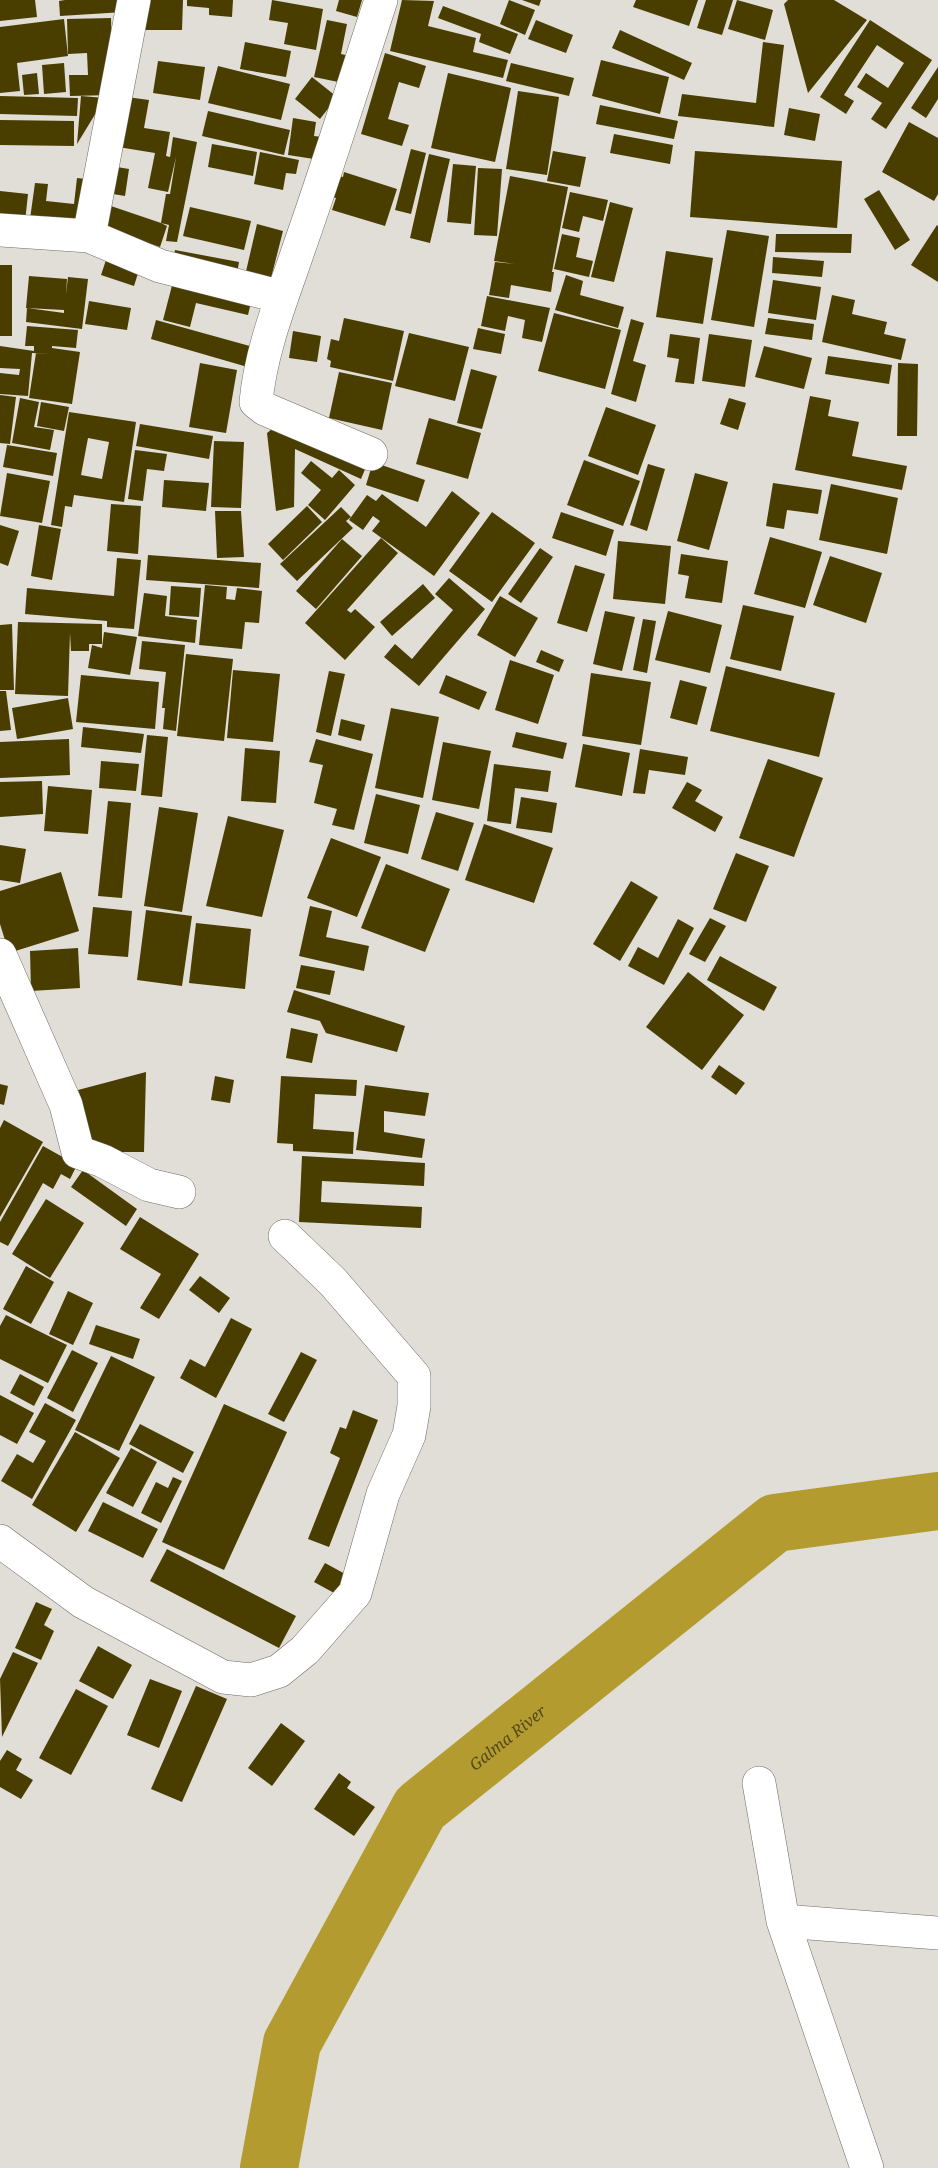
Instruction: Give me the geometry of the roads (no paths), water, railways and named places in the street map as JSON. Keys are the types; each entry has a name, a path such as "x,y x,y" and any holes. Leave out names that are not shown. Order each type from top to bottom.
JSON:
{"street":[{"path":"89,236 134,0"},
{"path":"370,453 265,410 256,402 259,375 282,297 381,0"},
{"path":"0,230 89,236 160,266 282,297"},
{"path":"0,955 66,1105 78,1152 103,1161 149,1185 179,1192"},
{"path":"0,1541 82,1602 223,1677 251,1680 279,1671 305,1650 355,1593 383,1494 410,1435 414,1406 414,1376 333,1282 285,1236"},
{"path":"759,1783 783,1921 867,2168"},
{"path":"783,1921 938,1934"}],"waterway":[{"name":"Galma River","path":"269,2168 292,2043 420,1808 775,1523 938,1501"}]}
